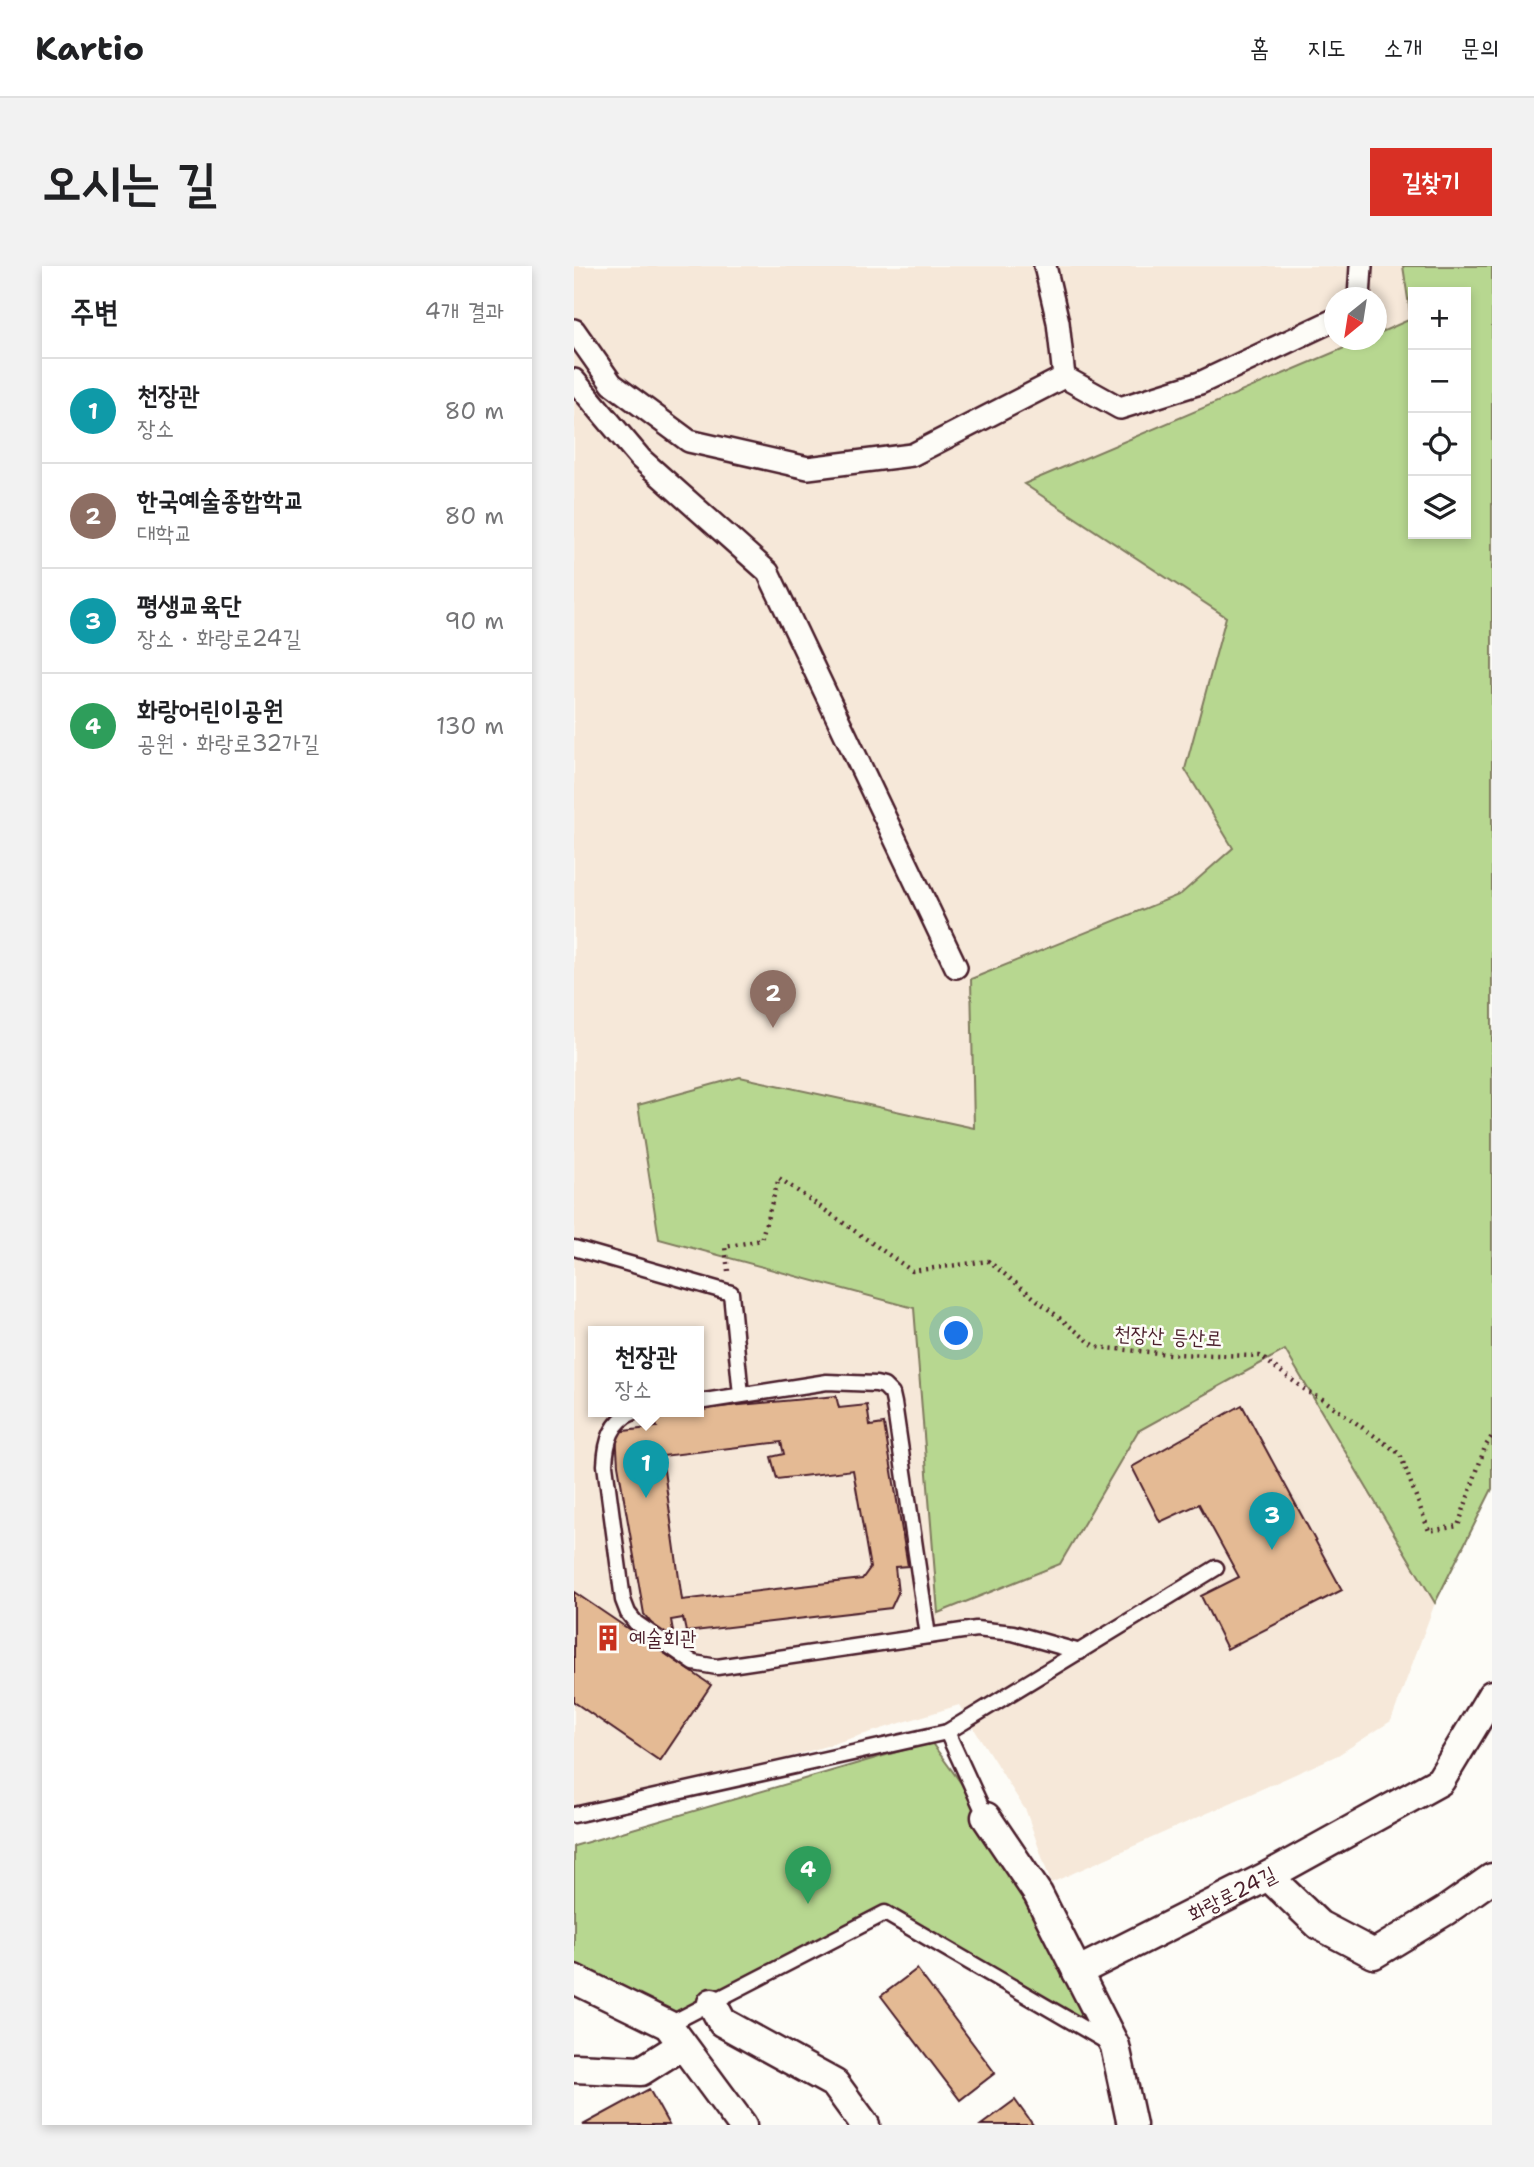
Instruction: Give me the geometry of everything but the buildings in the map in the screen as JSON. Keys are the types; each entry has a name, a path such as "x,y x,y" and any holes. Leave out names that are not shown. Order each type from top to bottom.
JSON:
{"street":[{"path":"1045,266 1058,322 1063,377"},
{"path":"1360,287 1361,266"},
{"path":"1063,377 1120,408 1200,383 1324,325"},
{"path":"574,330 612,384 689,441 808,468 912,455 1063,377"},
{"path":"574,380 641,459 768,572 956,967"},
{"name":"화랑로24길","path":"1077,1972 1268,1876 1440,1781 1492,1695"},
{"path":"986,1817 1038,1894 1115,2046 1132,2125"},
{"path":"1268,1876 1319,1925 1374,1954 1445,1911 1492,1878"},
{"path":"574,1979 675,2035 737,2119"},
{"path":"712,2003 722,2022 835,2084 865,2125"},
{"path":"574,2068 642,2071 675,2035"}],"lane":[{"path":"574,1248 731,1293 741,1395"},
{"path":"704,1401 827,1382 884,1386 891,1394 928,1636"},
{"path":"622,1417 615,1424 606,1451 605,1465 623,1600 636,1623 694,1663 717,1667 976,1629 995,1630 1080,1652"},
{"path":"574,1815 947,1732 1216,1569"},
{"path":"947,1732 986,1817"},
{"path":"675,2035 712,2003 885,1913 1115,2046"}],"path":[{"name":"천장산 등산로","path":"731,1293 725,1247 761,1240 779,1178 912,1271 988,1261 1096,1347 1170,1354 1260,1356 1312,1395 1321,1398 1400,1454 1429,1531 1458,1526 1485,1447 1492,1436"}],"shaded area":[{"path":"574,266 1403,266 1408,295 1408,321 1387,330 1387,287 1324,287 1324,350 1340,350 1025,484 1226,617 1185,769 1233,848 1181,894 971,979 974,1128 740,1077 639,1105 659,1239 914,1308 938,1613 1060,1564 1138,1431 1285,1350 1435,1603 1391,1721 1338,1755 1051,1883 1026,1811 959,1705 574,1824"}],"green space":[{"path":"1403,266 1492,266 1492,1489 1435,1603 1285,1350 1138,1431 1060,1564 938,1613 914,1308 659,1239 638,1105 740,1077 974,1128 971,979 1181,894 1233,848 1185,769 1226,617 1024,484 1339,350 1387,350 1387,330 1408,320 1408,539 1471,539 1471,287 1408,287 1408,299"},
{"path":"931,1742 986,1817 1115,2046 885,1913 668,2025 574,1979 574,1846"}],"place":[{"name":"한국예술종합학교","path":"773,1028"},
{"name":"천장관","path":"646,1498"},
{"name":"평생교육단","path":"1272,1550"},
{"name":"예술회관","path":"608,1638"},
{"name":"화랑어린이공원","path":"808,1904"}]}
